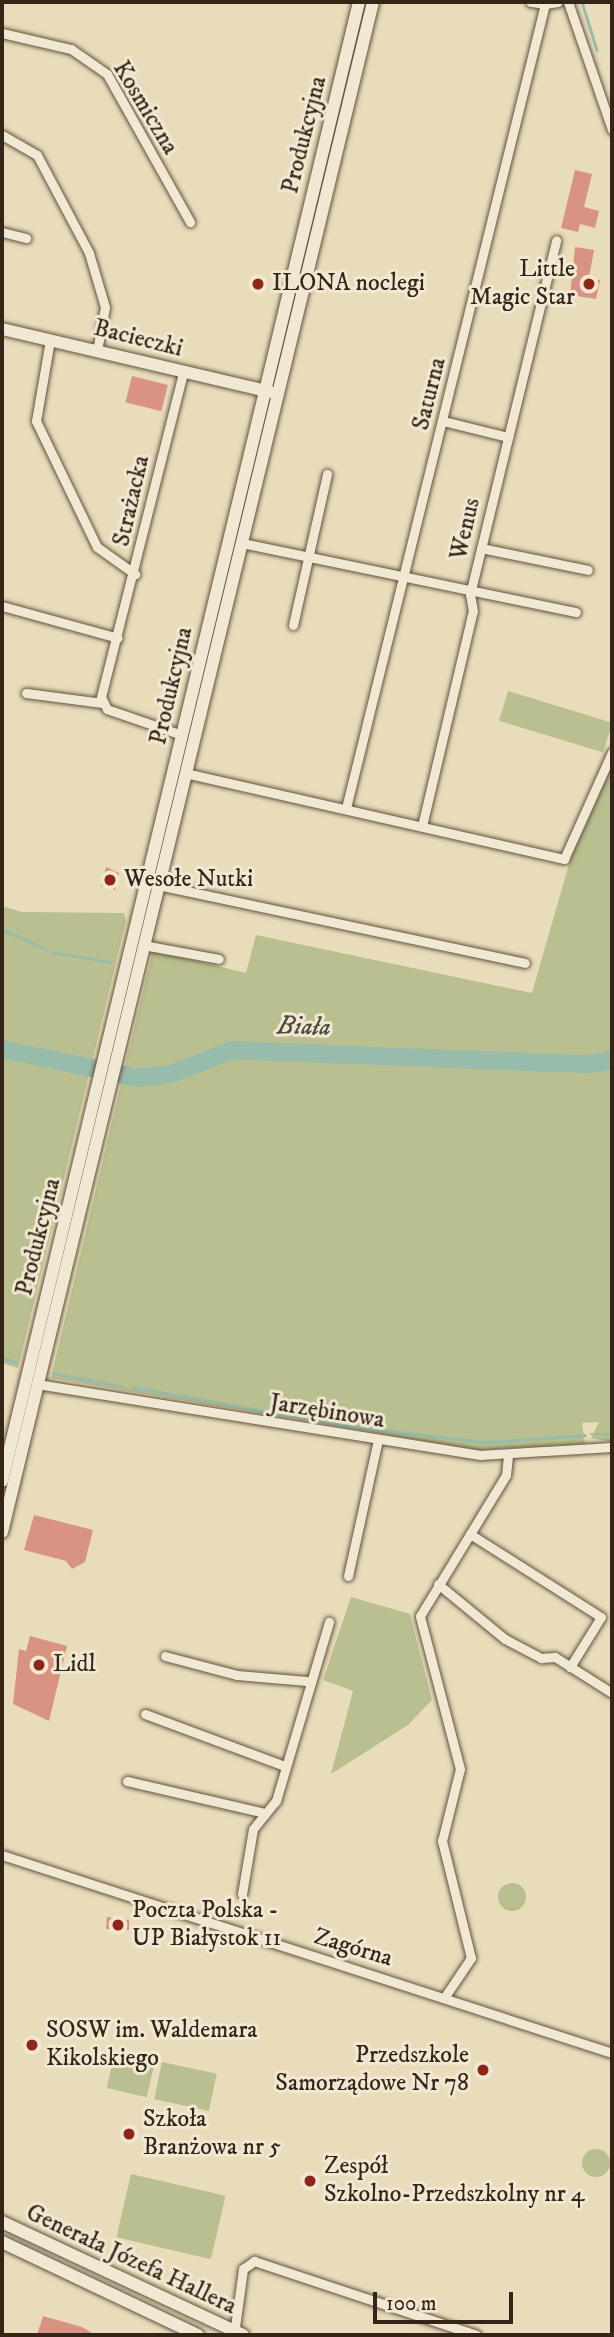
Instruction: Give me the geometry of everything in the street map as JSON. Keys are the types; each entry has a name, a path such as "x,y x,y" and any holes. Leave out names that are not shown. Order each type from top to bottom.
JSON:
{"main road":[{"name":"Produkcyjna","path":"110,1060 143,945 185,773 235,541 359,2"},
{"name":"Produkcyjna","path":"270,392 373,2"},
{"name":"Bacieczki","path":"2,329 270,392"},
{"name":"Produkcyjna","path":"32,1382 110,1060 182,735 235,541"},
{"path":"2,1481 32,1382"},
{"path":"2,1532 32,1382"},
{"name":"Generała Józefa Hallera","path":"2,2222 238,2334"},
{"name":"Generała Józefa Hallera","path":"2,2242 198,2335"}],"street":[{"path":"530,2 558,2"},
{"path":"568,2 612,130"},
{"name":"Saturna","path":"346,808 545,4"},
{"name":"Kosmiczna","path":"2,33 71,49 107,74 190,222"},
{"path":"2,135 37,155 89,253 105,307 97,351"},
{"path":"2,232 26,238"},
{"name":"Wenus","path":"422,826 473,611 470,594 556,240"},
{"path":"50,340 36,421 97,547 135,574"},
{"name":"Strażacka","path":"102,703 183,372"},
{"path":"443,421 508,437"},
{"path":"293,625 327,474"},
{"path":"235,541 470,594 576,612"},
{"path":"481,548 588,570"},
{"path":"2,606 118,638"},
{"path":"26,692 102,703 182,735"},
{"path":"185,773 564,859 612,752"},
{"path":"158,885 525,963"},
{"path":"143,945 219,959"},
{"name":"Jarzębinowa","path":"32,1382 378,1440 508,1455 612,1447"},
{"path":"348,1576 378,1440"},
{"path":"446,1995 471,1955 442,1841 460,1766 420,1626 438,1584 506,1475 508,1455"},
{"path":"470,1534 601,1617 570,1667"},
{"path":"438,1584 505,1639 570,1667 612,1693"},
{"path":"242,1894 253,1829 276,1801 307,1681 329,1622"},
{"path":"164,1656 237,1675 307,1681"},
{"path":"145,1714 285,1766"},
{"path":"127,1781 264,1813"},
{"name":"Zagórna","path":"2,1856 446,1995 612,2053"},
{"path":"238,2334 249,2262 476,2335"}],"green space":[{"path":"508,691 612,723 603,753 499,721"},
{"path":"612,764 612,1442 591,1438 599,1422 582,1423 585,1444 479,1450 51,1378 153,950 246,973 256,935 532,993 571,857"},
{"path":"2,906 22,912 124,913 126,921 18,1368 2,1363"},
{"path":"351,1597 410,1614 432,1700 408,1725 331,1774 353,1691 323,1680"},
{"path":"512,1883 522,1887 526,1897 522,1907 512,1911 502,1907 498,1897 502,1887"},
{"path":"115,2052 155,2061 147,2097 107,2088"},
{"path":"162,2062 217,2074 209,2111 154,2099"},
{"path":"596,2149 606,2153 610,2163 606,2173 596,2177 586,2173 582,2163 586,2153"},
{"path":"131,2174 226,2196 211,2259 116,2237"}],"building":[{"path":"575,170 592,174 584,207 599,211 595,228 580,224 578,232 561,228"},
{"path":"575,247 594,250 589,278 600,280 596,299 570,295"},
{"path":"132,376 168,385 161,411 125,402"},
{"name":"Wesołe Nutki","path":"106,867 119,873 115,890 101,886"},
{"path":"34,1515 93,1530 85,1562 72,1569 66,1561 24,1550"},
{"name":"Lidl","path":"30,1636 67,1646 49,1721 13,1704 19,1649 26,1651"},
{"name":"Poczta Polska - UP Białystok 11","path":"107,1917 129,1920 129,1930 106,1929"},
{"path":"43,2316 82,2327 95,2335 37,2335"}],"waterway":[{"path":"582,2 597,50"},
{"path":"2,929 46,949"},
{"path":"52,952 110,962"},
{"name":"Biała","path":"2,1049 138,1078 171,1074 232,1050 588,1064 612,1060"},
{"path":"5,1359 16,1362"},
{"path":"53,1373 121,1386"},
{"path":"132,1387 349,1426 486,1442 585,1435"},
{"path":"591,1434 612,1434"}],"place":[{"name":"ILONA noclegi","path":"258,284"},
{"name":"Little Magic Star","path":"589,284"},
{"name":"Wesołe Nutki","path":"110,880"},
{"name":"Lidl","path":"39,1665"},
{"name":"Poczta Polska - UP Białystok 11","path":"118,1925"},
{"name":"SOSW im. Waldemara Kikolskiego","path":"32,2045"},
{"name":"Przedszkole Samorządowe Nr 78","path":"483,2070"},
{"name":"Szkoła Branżowa nr 5","path":"129,2134"},
{"name":"Zespół Szkolno-Przedszkolny nr 4","path":"310,2181"}]}
